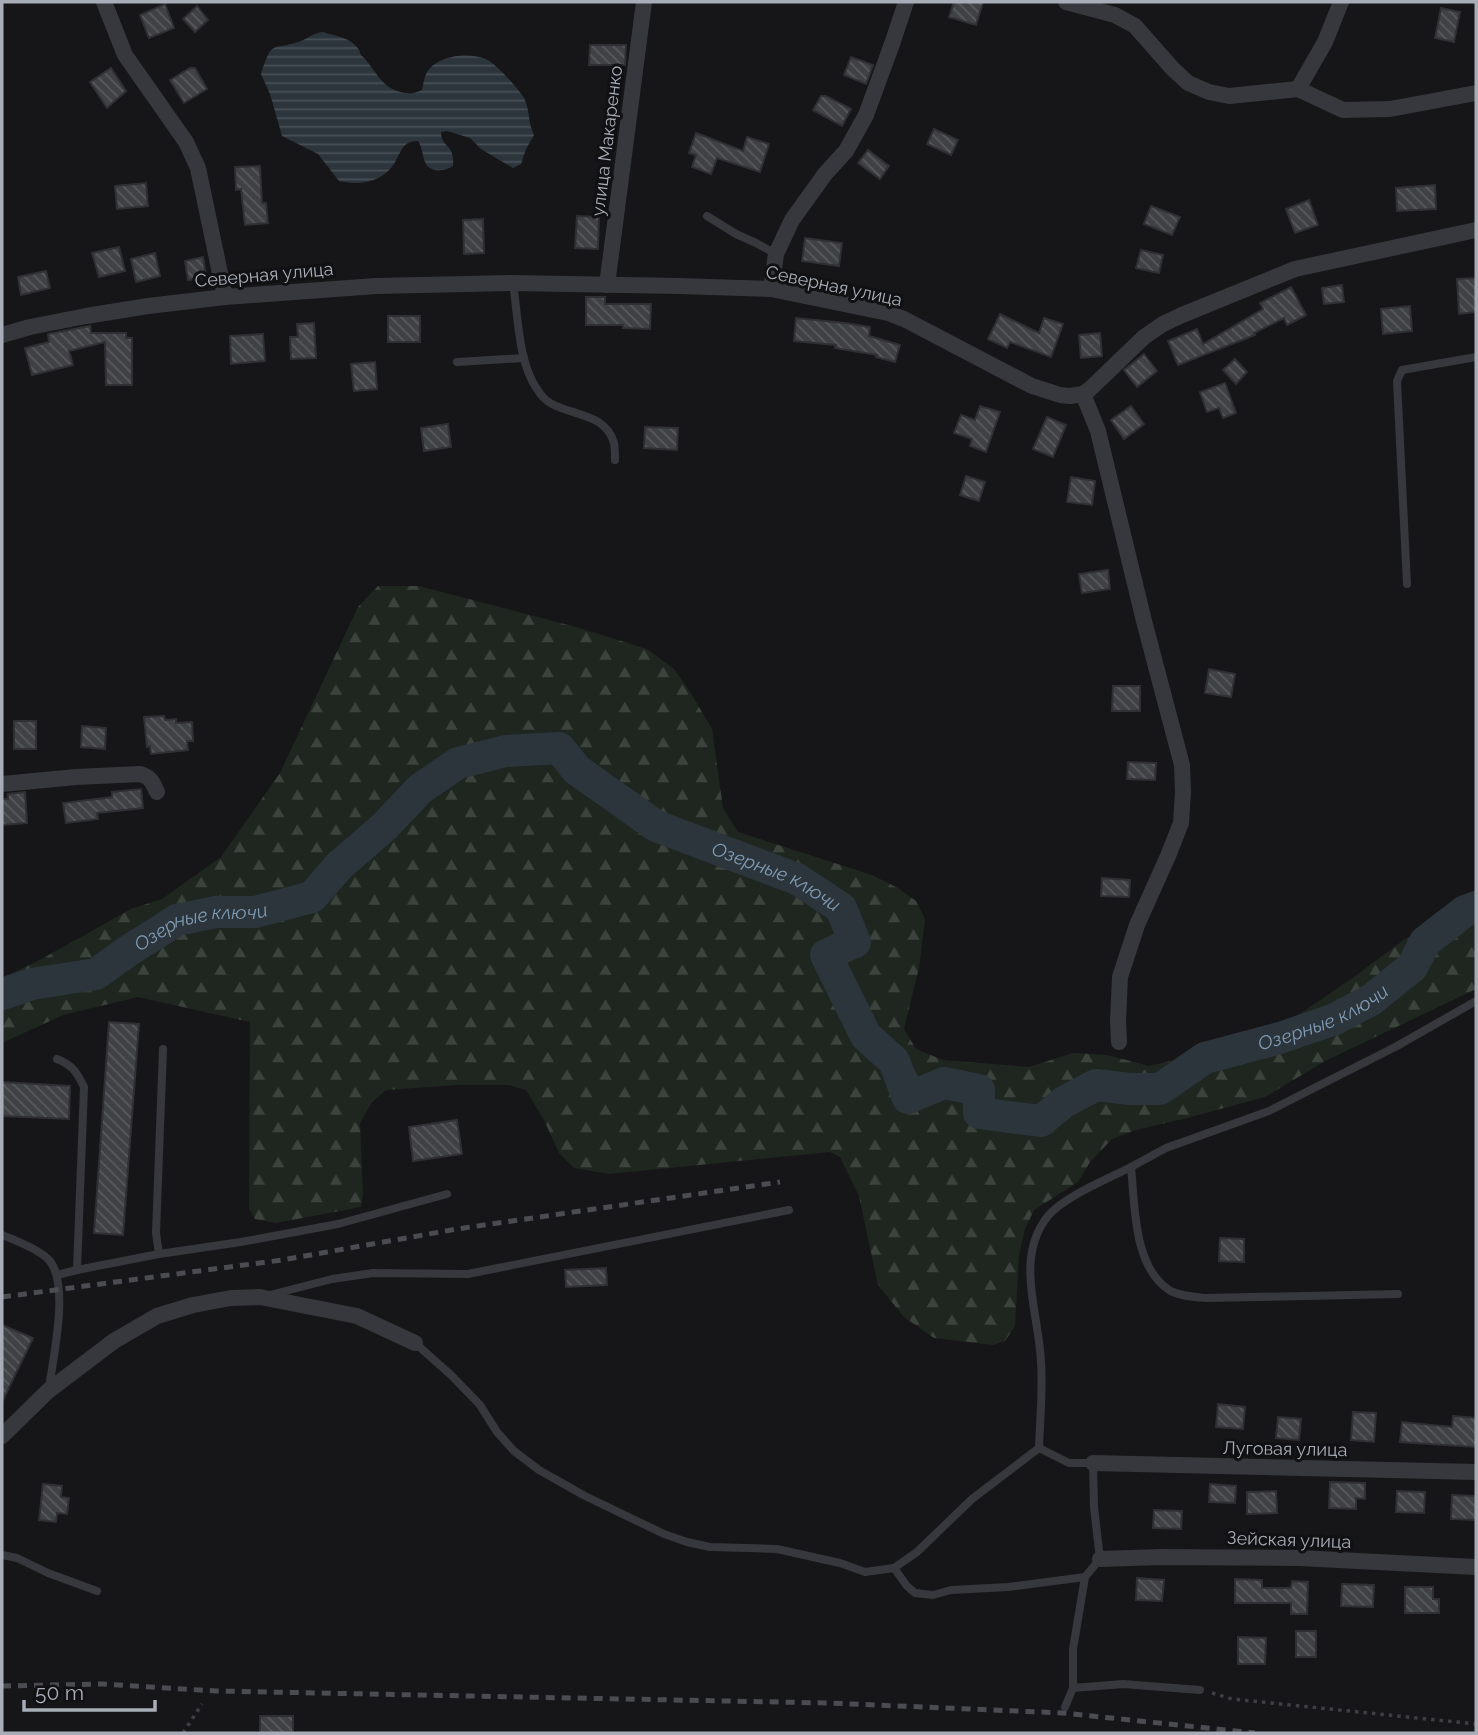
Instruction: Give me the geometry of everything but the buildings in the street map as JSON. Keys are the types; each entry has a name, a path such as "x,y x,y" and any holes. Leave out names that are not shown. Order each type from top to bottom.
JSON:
{"street":[{"path":"104,2 125,55 193,154 225,297"},
{"name":"улица Макаренко","path":"607,285 644,2"},
{"path":"771,289 776,254 792,220 825,174 846,151 866,115 905,2"},
{"path":"1066,2 1115,15 1135,26 1188,83 1209,92 1229,96 1298,89 1343,110 1390,109 1476,93"},
{"path":"1298,89 1325,42 1341,2"},
{"path":"1119,1042 1120,977 1137,925 1181,823 1182,765 1098,431 1083,394 1144,337 1182,315 1295,269 1476,230"},
{"name":"Северная улица","path":"2,335 30,327 148,306 376,285 513,283 771,289 888,313 1032,386 1060,395 1083,394"},
{"path":"2,784 140,774 153,782 157,792"},
{"path":"2,1436 48,1391 114,1341 157,1316 193,1305 231,1298 260,1297 357,1316 415,1343"},
{"name":"Луговая улица","path":"1093,1463 1476,1472"},
{"name":"Зейская улица","path":"1100,1559 1299,1558 1476,1567"}],"lane":[{"path":"708,216 776,254"},
{"path":"513,283 524,359 534,385 551,404 594,419 606,429 614,443 615,460"},
{"path":"1407,584 1397,381 1402,370 1476,357"},
{"path":"457,362 524,359"},
{"path":"1039,1448 1041,1361 1030,1280 1032,1246 1048,1216 1062,1203 1166,1148 1269,1111 1397,1046 1476,1001"},
{"path":"159,1254 156,1233 163,1049"},
{"path":"57,1059 70,1064 78,1072 84,1087 77,1270"},
{"path":"1131,1167 1138,1235 1154,1275 1170,1290 1206,1298 1398,1294"},
{"path":"57,1275 159,1254 250,1241 338,1224 447,1194"},
{"path":"260,1297 332,1279 373,1273 468,1274 789,1210"},
{"path":"2,1235 22,1242 49,1260 57,1275 59,1321 48,1391"},
{"path":"415,1343 480,1405 497,1432 514,1451 539,1470 585,1496 664,1534 710,1547 777,1549 840,1563 866,1572 894,1568 917,1552 972,1499 1039,1448"},
{"path":"1039,1448 1069,1463 1093,1463 1094,1507 1100,1559 1085,1577 1073,1649 1073,1688 1065,1707"},
{"path":"2,1555 17,1558 96,1591"},
{"path":"894,1568 906,1586 915,1593 933,1595 951,1590 1008,1587 1085,1577"},
{"path":"1073,1688 1123,1684 1200,1690"}],"path":[{"path":"1200,1690 1232,1699 1476,1724"},
{"path":"183,1733 202,1704"}],"green space":[{"path":"378,586 419,586 576,627 647,649 674,669 712,729 723,808 738,832 872,875 916,901 925,919 919,968 904,1029 916,1049 943,1060 1029,1067 1073,1053 1107,1055 1149,1066 1196,1055 1285,1024 1405,939 1476,900 1476,989 1325,1061 1265,1097 1136,1130 1112,1139 1090,1162 1078,1182 1034,1210 1025,1229 1019,1255 1015,1326 1005,1341 993,1345 934,1338 904,1317 878,1285 859,1196 840,1157 830,1152 609,1174 574,1168 559,1153 526,1090 509,1085 386,1090 372,1102 360,1123 363,1193 361,1207 276,1223 255,1219 249,1209 250,1022 138,997 63,1015 2,1043 2,978 131,909 162,899 221,857 280,773 358,607"}],"shaded area":[{"path":"323,32 351,42 384,83 405,93 422,90 426,74 445,59 470,56 490,61 512,83 526,103 534,135 521,164 513,168 481,149 470,138 447,131 441,132 443,141 452,153 453,166 450,168 439,170 429,167 418,141 413,141 404,147 390,169 378,178 355,183 339,181 318,154 282,136 270,94 261,74 268,55 274,48"}],"waterway":[{"name":"Озерные ключи","path":"2,994 32,984 96,974 177,920 216,912 255,912 312,897 339,866 384,827 420,789 458,763 506,751 559,748 577,770 656,826 797,879 841,908 855,942 826,955 866,1036 894,1061 908,1098 944,1083 979,1090 979,1113 1041,1121 1064,1102 1096,1085 1160,1089 1205,1058 1280,1038 1335,1019 1371,1000 1412,967 1425,942 1465,911 1476,907"}],"railway":[{"path":"2,1297 282,1260 457,1229 780,1182"},
{"path":"2,1686 103,1684 216,1691 829,1703 1063,1713 1255,1733"}]}
